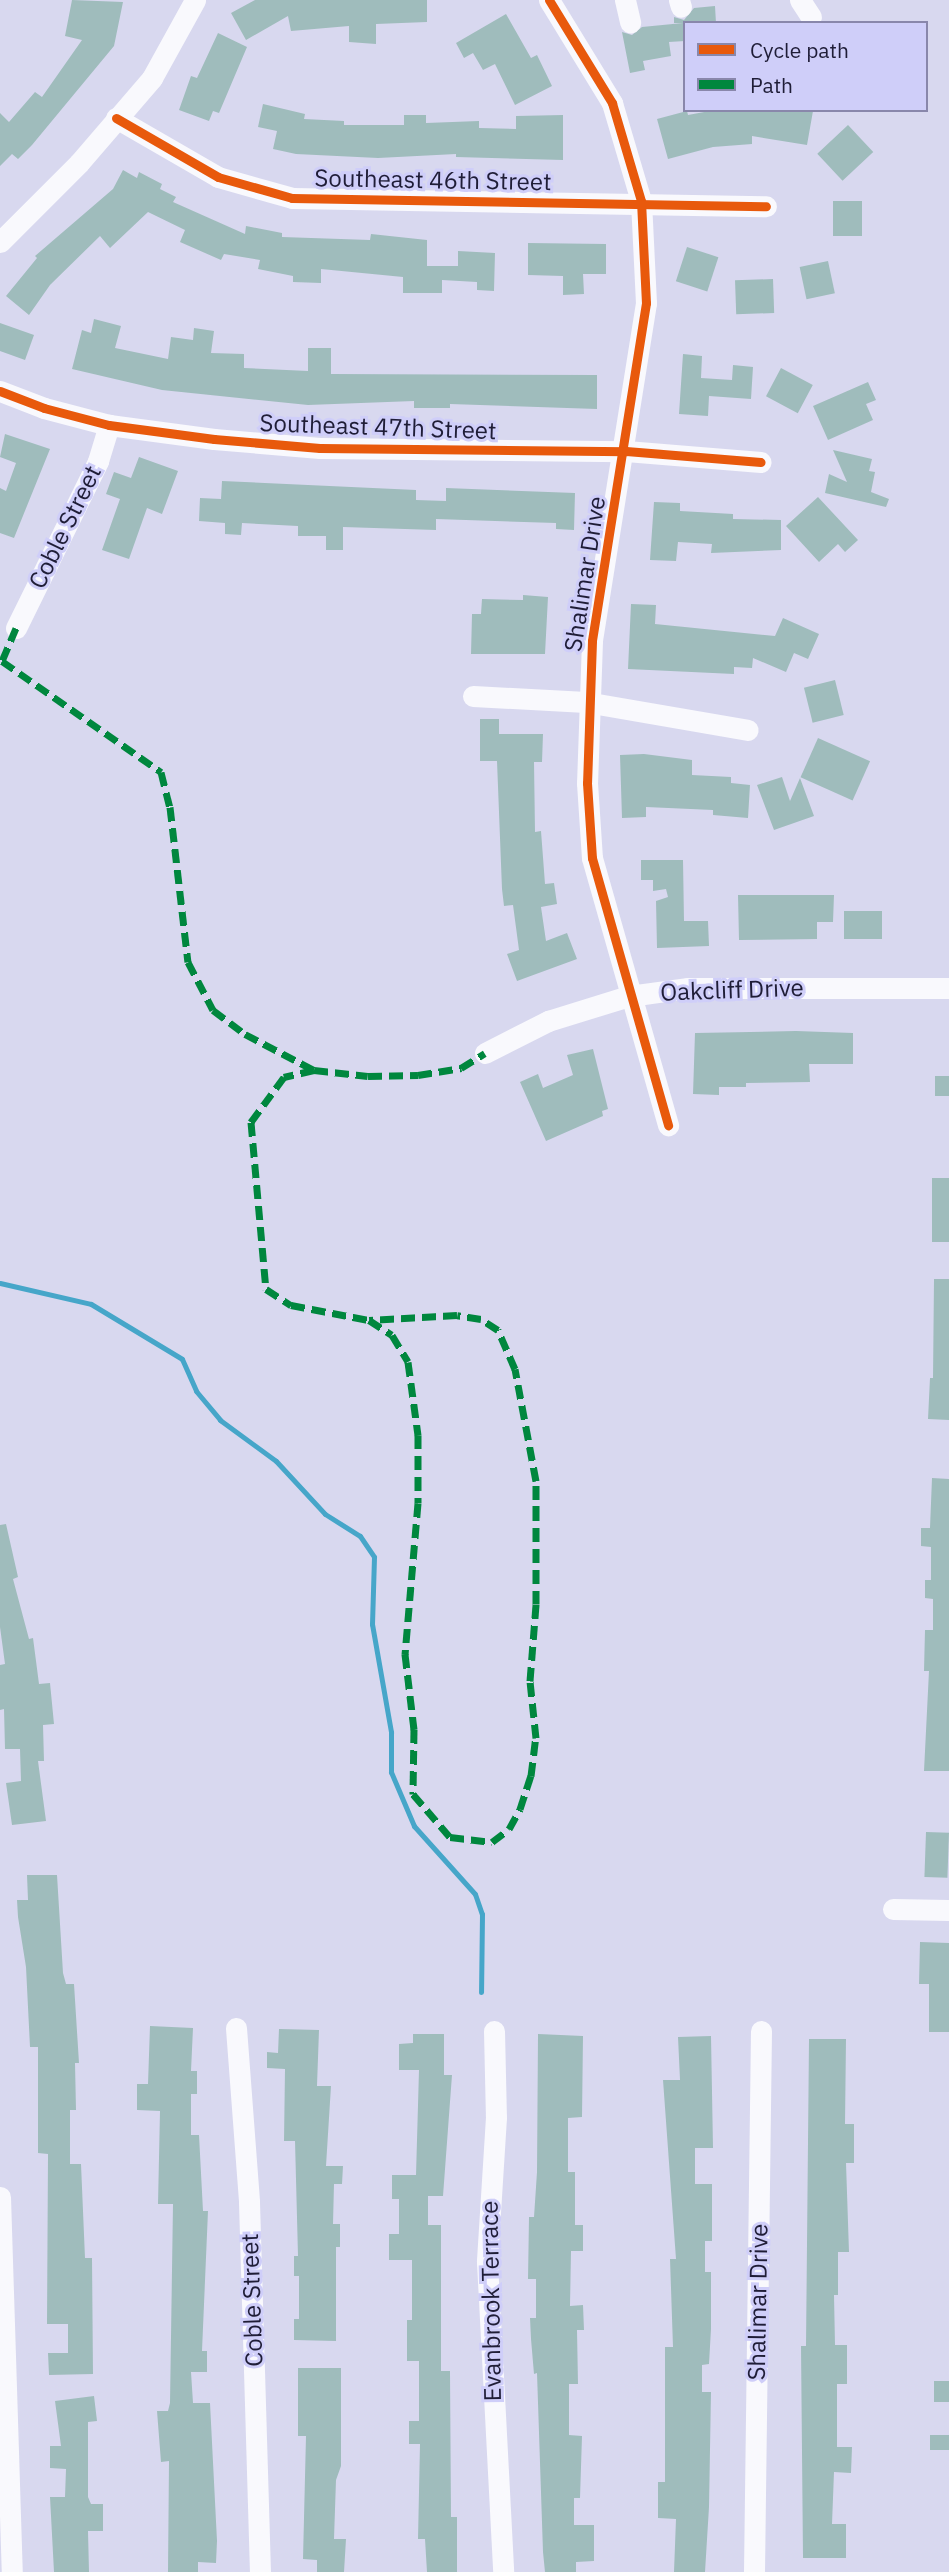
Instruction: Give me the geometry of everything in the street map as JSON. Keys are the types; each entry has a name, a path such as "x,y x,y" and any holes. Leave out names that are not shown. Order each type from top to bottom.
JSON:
{"street":[{"path":"0,242 152,78 195,0"},
{"name":"Shalimar Drive","path":"549,0 612,103 641,201 646,303 625,451 592,642 586,702 592,858 629,996 668,1125"},
{"path":"625,0 630,22"},
{"name":"Southeast 46th Street","path":"117,118 218,177 292,198 641,201 766,206"},
{"name":"Southeast 47th Street","path":"0,391 44,408 109,425 320,448 625,451 761,462"},
{"name":"Coble Street","path":"16,628 97,461 109,425"},
{"path":"473,696 586,702 748,730"},
{"name":"Oakcliff Drive","path":"485,1053 548,1021 629,996 701,988 949,988"},
{"path":"893,1909 949,1910"},
{"name":"Coble Street","path":"236,2028 249,2202 260,2572"},
{"name":"Evanbrook Terrace","path":"494,2031 496,2117 487,2273 503,2572"},
{"name":"Shalimar Drive","path":"754,2572 761,2031"},
{"path":"0,2197 12,2572"}],"building":[{"path":"72,0 123,2 114,46 32,145 18,159 12,154 0,166 0,113 9,122 35,92 42,97 82,40 65,36"},
{"path":"255,0 427,0 427,22 376,24 376,44 349,42 349,26 291,31 288,16 246,40 231,13"},
{"path":"715,6 716,21 674,23 674,17 684,20 694,8"},
{"path":"506,14 531,58 537,55 552,86 515,105 495,64 483,70 473,53 464,58 456,43"},
{"path":"683,23 683,41 669,42 671,56 643,61 645,70 630,73 622,32 632,35 642,27"},
{"path":"218,33 247,47 219,113 213,111 209,121 179,110 191,76 197,78"},
{"path":"263,104 305,114 304,119 344,121 344,125 404,125 404,115 426,115 426,123 479,121 479,128 516,129 516,116 563,115 563,160 456,157 456,154 378,158 296,154 273,149 277,131 258,127"},
{"path":"683,112 687,112 688,115 704,112 813,112 807,145 752,136 752,144 713,147 668,159 657,119"},
{"path":"848,125 873,152 843,181 817,154"},
{"path":"123,170 137,178 139,172 162,184 160,189 176,197 173,202 245,234 246,226 282,233 282,237 370,240 371,234 427,240 427,266 458,266 458,251 495,253 494,291 477,290 477,282 442,280 442,293 403,293 403,277 321,269 321,283 293,282 293,276 258,269 260,260 224,254 221,260 180,242 185,230 148,212 110,248 100,236 50,285 29,315 6,296 37,258 35,256 113,189"},
{"path":"833,201 862,201 862,236 833,236"},
{"path":"528,243 606,244 606,274 583,274 584,294 563,295 563,276 528,275"},
{"path":"687,247 718,257 707,291 676,281"},
{"path":"828,261 835,293 806,299 800,267"},
{"path":"773,279 774,313 736,314 735,280"},
{"path":"94,319 121,326 115,348 168,359 171,337 193,340 194,328 214,331 211,353 244,354 244,368 308,371 308,348 331,348 331,374 597,375 597,409 450,404 450,408 414,408 414,401 308,405 162,390 72,369 82,330 91,333"},
{"path":"0,323 34,335 25,360 0,351"},
{"path":"683,354 702,356 701,378 732,380 733,365 753,367 751,399 709,396 708,416 679,414"},
{"path":"781,368 813,385 798,413 766,396"},
{"path":"868,382 876,400 866,404 873,420 828,440 813,406"},
{"path":"5,434 50,449 14,538 0,533 0,488 6,491 16,463 0,457"},
{"path":"833,450 872,459 869,471 875,472 871,492 889,499 886,507 825,493 829,474 847,482"},
{"path":"139,457 178,471 162,514 147,508 129,559 102,550 120,499 106,494 114,472 131,478"},
{"path":"222,481 416,490 416,500 446,501 446,488 575,493 574,530 556,529 556,523 436,519 436,530 343,527 343,550 326,550 326,536 298,536 298,526 242,523 241,535 225,534 225,523 199,521 200,498 221,499"},
{"path":"818,497 858,540 845,552 838,544 819,562 786,526"},
{"path":"654,502 680,503 680,511 733,514 733,519 781,520 781,550 711,553 712,544 678,542 676,561 650,560"},
{"path":"523,595 548,597 545,654 471,654 472,614 481,614 482,599 523,600"},
{"path":"631,604 656,605 655,624 775,636 783,618 819,634 808,659 794,653 786,672 753,658 752,668 734,667 734,674 628,669"},
{"path":"835,680 844,715 813,723 804,688"},
{"path":"480,719 499,719 499,734 543,734 542,762 534,762 535,832 541,831 545,884 554,883 557,904 541,907 546,941 567,933 577,959 517,981 507,954 519,950 513,905 504,906 502,889 497,761 480,761"},
{"path":"818,738 870,761 853,800 801,777"},
{"path":"644,754 692,760 692,775 731,777 731,783 750,785 748,818 713,815 713,810 646,807 646,817 622,818 620,755"},
{"path":"782,777 790,801 800,778 814,816 774,830 757,785"},
{"path":"641,860 683,860 684,921 708,921 709,946 657,948 656,901 668,897 666,889 653,891 653,880 641,880"},
{"path":"738,895 834,895 833,922 817,922 817,939 739,940"},
{"path":"844,911 882,911 882,939 844,939"},
{"path":"695,1033 853,1033 853,1064 809,1064 810,1082 746,1083 746,1087 719,1087 719,1095 693,1094"},
{"path":"593,1049 608,1109 602,1111 603,1116 546,1141 520,1082 538,1074 543,1088 573,1075 567,1055"},
{"path":"935,1076 949,1076 949,1096 935,1096"},
{"path":"932,1178 949,1178 949,1242 932,1242"},
{"path":"934,1279 949,1279 949,1420 928,1419 930,1378 933,1378"},
{"path":"932,1478 949,1479 949,1771 924,1771 929,1671 924,1671 925,1630 933,1630 933,1599 925,1598 925,1580 931,1580 931,1547 921,1546 921,1528 930,1528"},
{"path":"6,1524 18,1577 13,1579 29,1639 33,1638 39,1684 50,1683 54,1724 43,1725 44,1761 38,1761 46,1821 12,1825 6,1783 21,1781 20,1749 5,1749 4,1709 0,1710 0,1665 5,1664 0,1627 0,1525"},
{"path":"926,1832 949,1833 947,1878 924,1877"},
{"path":"27,1875 57,1875 63,1973 66,1984 74,1984 79,2063 75,2063 76,2110 70,2110 70,2164 81,2164 85,2258 92,2258 93,2374 49,2375 48,2353 68,2353 68,2324 47,2324 48,2154 38,2153 38,2047 30,2047 26,1967 17,1900 28,1900"},
{"path":"920,1942 949,1943 949,2032 929,2032 929,1984 919,1984"},
{"path":"150,2026 193,2028 191,2071 197,2071 197,2094 191,2094 191,2135 199,2135 203,2211 208,2211 202,2351 207,2351 207,2372 191,2372 193,2403 210,2403 217,2541 216,2563 198,2562 198,2572 168,2572 169,2461 161,2462 157,2411 168,2411 170,2403 173,2204 158,2204 160,2111 137,2110 137,2084 148,2084"},
{"path":"279,2029 319,2030 317,2086 331,2086 326,2166 343,2166 342,2184 334,2184 333,2224 340,2224 340,2247 336,2247 336,2341 294,2340 294,2319 299,2319 299,2276 294,2276 294,2256 298,2256 295,2141 284,2141 285,2069 267,2068 267,2052 278,2053"},
{"path":"413,2034 444,2034 444,2075 452,2075 443,2196 428,2196 428,2225 441,2225 441,2371 450,2371 451,2517 457,2517 457,2572 427,2572 425,2539 418,2539 420,2444 409,2444 409,2421 419,2421 419,2361 407,2361 407,2320 412,2320 412,2260 389,2260 389,2234 399,2234 399,2199 392,2199 392,2175 416,2175 419,2070 399,2070 399,2044 413,2043"},
{"path":"538,2034 583,2036 582,2117 568,2118 568,2172 575,2172 575,2225 583,2225 583,2251 571,2251 570,2306 583,2305 584,2330 577,2330 578,2384 569,2384 569,2435 582,2436 580,2498 574,2498 574,2525 594,2525 594,2561 576,2562 576,2572 545,2572 543,2552 537,2373 534,2374 530,2318 536,2318 536,2279 528,2279 529,2217 534,2217 537,2172"},
{"path":"711,2036 713,2148 695,2148 695,2184 712,2184 712,2241 705,2241 705,2272 711,2272 711,2329 709,2364 702,2365 702,2392 711,2392 705,2572 674,2572 676,2519 658,2518 658,2482 665,2482 665,2347 673,2347 670,2259 676,2259 663,2080 680,2080 678,2037"},
{"path":"809,2039 846,2039 845,2124 854,2124 854,2163 846,2163 849,2252 838,2252 838,2295 834,2295 835,2345 847,2345 847,2384 837,2384 837,2447 852,2447 851,2473 834,2472 832,2524 846,2524 846,2558 803,2558 801,2346 806,2346"},
{"path":"298,2368 341,2368 341,2466 336,2480 334,2539 346,2539 344,2572 317,2572 317,2560 303,2559 306,2436 298,2436"},
{"path":"934,2381 949,2381 949,2402 934,2402"},
{"path":"94,2396 97,2421 88,2422 88,2497 91,2504 103,2504 103,2531 88,2531 89,2572 54,2572 50,2497 65,2497 66,2469 50,2468 50,2446 61,2446 55,2401"},
{"path":"930,2435 949,2435 949,2450 930,2450"}],"waterway":[{"path":"0,1283 91,1304 182,1359 196,1391 220,1420 276,1461 325,1514 360,1536 374,1557 372,1624 391,1732 391,1772 414,1826 475,1894 482,1914 481,1992"}],"marked path":[{"path":"16,628 2,661 161,772 170,807 188,962 213,1010 245,1034 314,1070 368,1076 418,1075 461,1068 485,1053"},
{"path":"314,1070 284,1077 251,1122 266,1289 291,1305 369,1320 392,1335 408,1362 418,1435 418,1503 405,1654 414,1729 413,1794 450,1837 492,1842 509,1829 520,1809 531,1776 536,1738 530,1681 536,1604 536,1481 515,1369 498,1330 481,1319 457,1315 369,1320"}],"cycle path":[{"path":"549,0 612,103 641,201 646,303 592,641 587,783 592,858 668,1125"},
{"path":"116,118 218,177 292,198 766,206"},
{"path":"0,391 44,408 109,425 214,439 320,448 626,451 761,462"}]}
